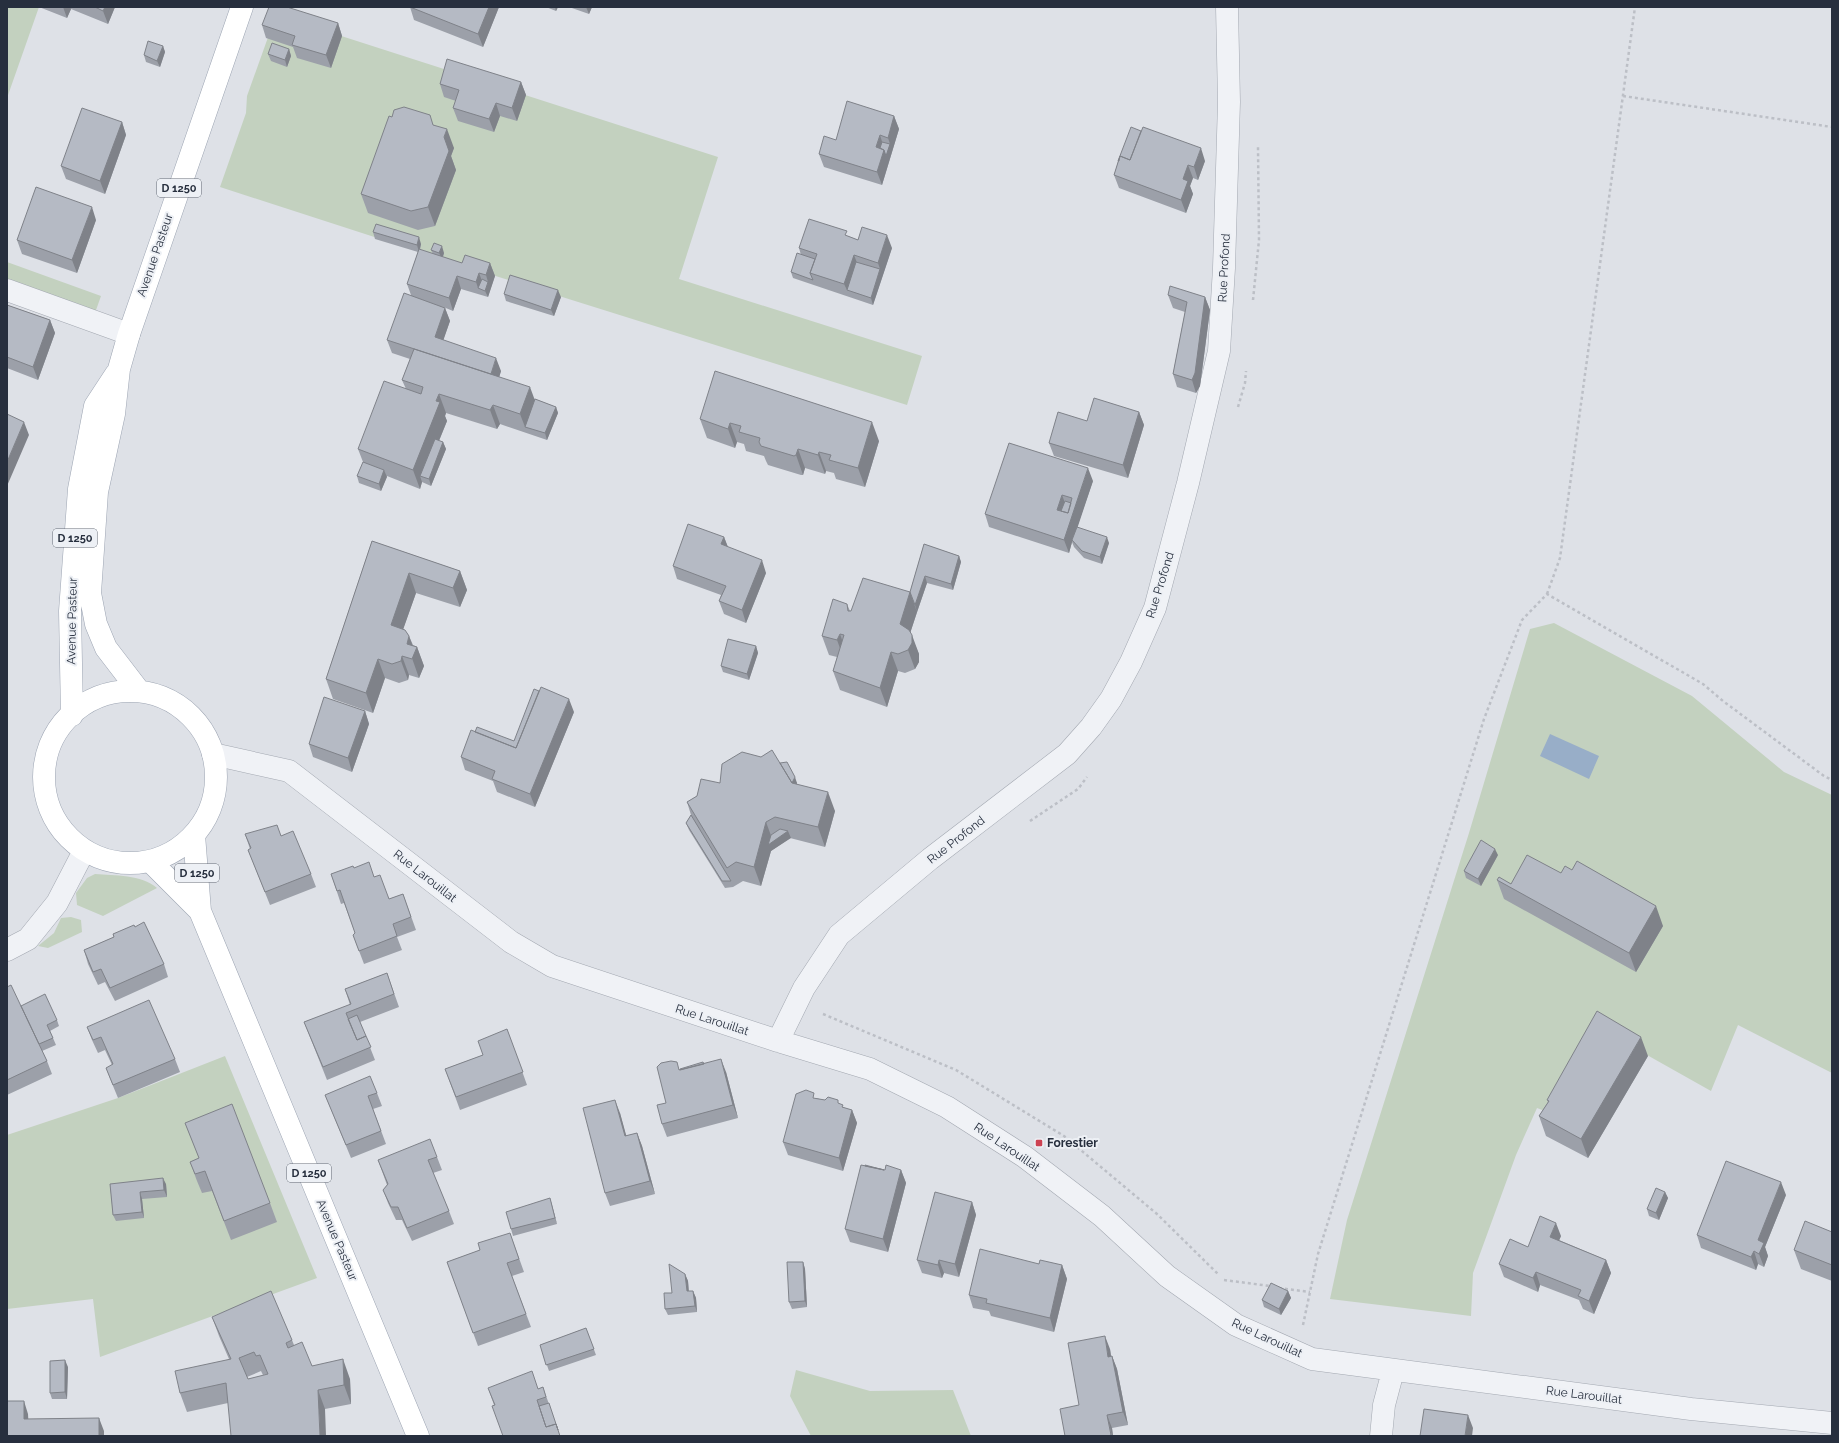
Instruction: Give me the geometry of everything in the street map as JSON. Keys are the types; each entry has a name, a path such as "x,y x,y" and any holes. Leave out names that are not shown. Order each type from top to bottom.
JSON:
{"main road":[{"name":"Avenue Pasteur","path":"139,691 106,648 96,624 90,593 97,492 114,414 119,369 129,334 242,7"},
{"name":"Avenue Pasteur","path":"72,715 70,611 79,489 95,406 119,369"},
{"path":"124,691 139,691 162,697 182,708 201,728 213,754 216,783 210,811 194,835 174,852 150,861 128,864 105,860 84,851 63,832 48,806 44,778 48,750 62,724 83,705 110,694 124,691"},
{"name":"Avenue Pasteur","path":"194,835 200,910 418,1436"},
{"name":"Avenue Pasteur","path":"150,861 200,910"}],"street":[{"name":"Rue Profond","path":"778,1041 804,988 839,935 930,859 1067,754 1091,727 1111,699 1131,662 1155,608 1188,483 1219,351 1224,268 1229,102 1227,7"},
{"path":"7,290 129,334"},
{"name":"Rue Larouillat","path":"213,754 289,771 512,942 552,966 778,1041 870,1069 946,1107 1025,1157 1102,1216 1168,1276 1236,1325 1312,1359 1393,1371 1691,1409 1832,1423"},
{"path":"7,950 28,939 57,903 84,851"},
{"path":"1381,1436 1384,1405 1393,1371"}],"path":[{"path":"1298,1352 1318,1254 1484,719 1522,620 1547,594 1560,558 1635,7"},
{"path":"1623,96 1832,127"},
{"path":"1547,594 1704,684 1723,701 1824,776 1832,780"}],"green space":[{"path":"7,7 39,7 7,98"},
{"path":"276,15 718,157 679,279 922,356 907,405 470,268 220,187 246,113 247,96"},
{"path":"7,262 101,296 90,327 7,298"},
{"path":"1554,623 1692,696 1784,772 1832,795 1832,1073 1738,1025 1711,1091 1599,1028 1550,1113 1537,1108 1516,1155 1473,1273 1471,1316 1330,1299 1347,1220 1469,833 1530,629"},
{"path":"95,874 136,878 151,883 157,888 103,916 77,905 76,893 87,878"},
{"path":"71,917 81,920 82,932 48,948 38,946 54,933 61,918"},
{"path":"225,1056 317,1278 100,1357 93,1299 7,1309 7,1135 118,1098"},
{"path":"796,1370 870,1391 953,1390 971,1436 811,1436 790,1396"}],"water":[{"path":"1550,734 1599,756 1589,779 1540,756"}],"building":[{"path":"95,7 105,7 103,11"},
{"path":"269,7 287,7 338,23 326,55 292,45 295,36 262,25"},
{"path":"410,7 489,7 478,34"},
{"path":"148,41 163,46 157,61 144,55"},
{"path":"272,43 289,49 285,60 268,54"},
{"path":"447,59 521,82 512,108 496,103 489,119 453,108 459,90 440,84"},
{"path":"847,101 894,116 888,138 880,135 876,147 884,150 877,172 819,154 824,136 836,140"},
{"path":"404,107 430,115 433,125 447,129 444,137 449,151 428,207 411,211 361,194 389,116 392,117 394,110"},
{"path":"82,108 122,122 100,181 61,166"},
{"path":"1131,127 1141,131 1130,160 1120,156 1118,161"},
{"path":"1143,127 1201,148 1194,167 1188,165 1183,179 1188,181 1181,200 1114,175 1120,156 1130,160"},
{"path":"882,142 890,144 886,156 884,150 880,148"},
{"path":"36,187 92,207 72,260 17,240"},
{"path":"809,219 847,231 845,235 858,240 862,227 887,235 878,263 854,255 844,284 810,273 817,254 799,248"},
{"path":"376,224 419,237 417,245 373,232"},
{"path":"434,243 442,246 439,253 431,250"},
{"path":"419,249 462,263 465,255 490,263 486,275 479,273 476,282 457,276 449,298 407,284"},
{"path":"797,253 815,259 810,273 813,280 791,272"},
{"path":"856,262 880,269 871,298 847,290"},
{"path":"510,275 558,290 551,310 504,294"},
{"path":"482,279 488,282 485,291 478,288"},
{"path":"1170,286 1205,297 1195,373 1192,380 1173,374 1187,302 1168,295"},
{"path":"404,293 445,308 435,337 496,358 491,374 387,340"},
{"path":"7,305 50,320 33,367 7,357"},
{"path":"414,349 530,387 520,414 493,405 490,410 439,394 436,401 440,402 413,470 358,449 384,381 421,394 423,387 402,380"},
{"path":"715,371 872,422 858,468 829,460 831,455 819,452 818,455 798,449 796,455 794,456 761,446 759,442 760,438 739,432 741,426 730,423 728,429 700,419"},
{"path":"1094,398 1139,412 1123,465 1049,443 1058,412 1087,421"},
{"path":"535,399 556,407 545,433 525,427"},
{"path":"7,414 24,422 7,462"},
{"path":"435,439 443,442 429,479 420,476"},
{"path":"1009,443 1088,468 1064,540 985,514","holes":["1062,495 1072,498 1068,513 1057,510"]},
{"path":"363,462 384,470 379,484 357,476"},
{"path":"1065,501 1071,503 1068,513 1061,511"},
{"path":"688,524 724,537 721,544 762,560 742,610 719,601 726,586 673,566"},
{"path":"1077,527 1107,537 1100,557 1082,551 1072,540"},
{"path":"372,541 460,571 453,588 409,573 391,625 405,630 409,636 407,644 417,647 412,659 402,656 401,661 392,664 378,659 366,693 326,679"},
{"path":"924,544 959,556 951,584 925,576 915,605 910,592"},
{"path":"863,578 910,592 900,624 909,630 912,635 912,643 908,650 898,654 891,652 880,688 833,671 844,635 840,634 837,640 822,636 833,599 847,604 848,611 851,611"},
{"path":"728,639 756,646 747,674 721,666"},
{"path":"541,687 569,699 530,794 492,779 495,771 461,757 471,730 516,748"},
{"path":"534,689 539,691 516,748 475,732 477,727 514,741"},
{"path":"324,697 365,711 348,758 309,744"},
{"path":"772,750 792,783 828,792 818,827 775,817 766,822 754,867 736,862 727,868 687,802 697,796 701,779 720,783 722,764 742,752 761,757"},
{"path":"787,762 795,777 792,783 780,763"},
{"path":"691,815 731,881 722,881 686,823"},
{"path":"277,825 281,836 293,831 311,874 265,892 248,850 251,848 245,834"},
{"path":"780,829 788,831 768,845 771,835"},
{"path":"1481,840 1495,849 1478,879 1464,871"},
{"path":"1527,855 1561,873 1565,866 1572,870 1577,861 1656,906 1629,953 1497,880 1499,877 1511,884"},
{"path":"369,862 374,877 380,875 389,899 403,894 411,917 393,924 397,936 359,951 353,935 355,933 340,890 337,891 331,874 353,866 354,868"},
{"path":"144,922 164,964 110,988 101,969 93,972 84,950 114,937 113,934 134,925 135,927"},
{"path":"387,973 394,994 346,1013 357,1040 366,1036 371,1047 323,1067 304,1022 351,1004 345,989"},
{"path":"11,985 47,1061 7,1080 7,987"},
{"path":"45,994 57,1020 47,1025 53,1038 39,1044 21,1006"},
{"path":"149,1000 175,1059 113,1085 106,1068 113,1064 101,1037 93,1040 87,1027"},
{"path":"1597,1011 1641,1037 1581,1139 1539,1116 1549,1101 1547,1100"},
{"path":"357,1015 366,1036 357,1040 348,1019"},
{"path":"507,1029 523,1072 456,1097 445,1069 483,1055 478,1041"},
{"path":"721,1059 733,1105 662,1124 657,1105 666,1103 657,1067 661,1063 671,1061 677,1062 679,1070"},
{"path":"703,1062 704,1064 680,1070 680,1069"},
{"path":"370,1076 377,1093 368,1096 381,1131 346,1145 325,1095"},
{"path":"806,1090 814,1093 813,1098 825,1100 828,1097 838,1100 838,1103 843,1105 842,1107 852,1110 839,1158 783,1142 796,1094"},
{"path":"615,1100 625,1136 637,1133 650,1181 605,1193 583,1108"},
{"path":"232,1104 270,1203 224,1221 205,1171 195,1174 190,1162 199,1158 185,1123"},
{"path":"430,1139 437,1157 428,1160 449,1211 407,1228 398,1207 391,1207 383,1190 388,1184 378,1160"},
{"path":"1726,1161 1781,1182 1758,1240 1764,1243 1759,1254 1754,1251 1751,1257 1697,1235"},
{"path":"861,1165 885,1170 886,1165 901,1170 883,1239 845,1229"},
{"path":"163,1178 164,1190 140,1192 142,1212 113,1215 110,1184"},
{"path":"1656,1188 1665,1192 1656,1213 1647,1209"},
{"path":"935,1192 972,1202 955,1264 939,1260 938,1265 917,1260"},
{"path":"550,1198 555,1218 511,1229 506,1212"},
{"path":"1540,1216 1556,1223 1550,1237 1606,1260 1589,1301 1578,1296 1581,1290 1536,1272 1533,1278 1499,1264 1510,1239 1528,1247"},
{"path":"1805,1221 1832,1232 1832,1265 1794,1250"},
{"path":"510,1233 519,1259 507,1263 526,1314 473,1333 447,1262 480,1250 478,1243"},
{"path":"980,1249 1039,1264 1040,1260 1062,1265 1050,1318 986,1303 987,1299 969,1295"},
{"path":"787,1262 803,1262 805,1301 789,1302"},
{"path":"669,1264 685,1274 687,1291 693,1291 695,1306 665,1309 664,1293 672,1293"},
{"path":"1271,1283 1288,1291 1279,1309 1262,1300"},
{"path":"271,1291 292,1340 286,1343 288,1348 302,1342 312,1366 343,1359 344,1385 318,1390 320,1436 231,1436 226,1383 180,1393 175,1371 231,1359 212,1317","holes":["254,1352 256,1356 260,1355 268,1374 248,1379 239,1358"]},
{"path":"586,1328 594,1349 546,1365 540,1345"},
{"path":"1105,1336 1108,1357 1112,1356 1123,1412 1107,1415 1111,1435 1065,1436 1060,1409 1079,1405 1068,1343"},
{"path":"65,1360 65,1392 50,1393 50,1361"},
{"path":"532,1371 538,1389 543,1387 546,1397 537,1400 546,1427 556,1424 560,1436 503,1436 492,1406 495,1405 488,1388"},
{"path":"7,1401 24,1401 24,1419 99,1418 99,1436 7,1436"},
{"path":"549,1403 556,1424 546,1427 539,1406"},
{"path":"1424,1409 1468,1415 1465,1436 1420,1436"}],"place":[{"name":"Forestier","path":"1039,1143"}]}
